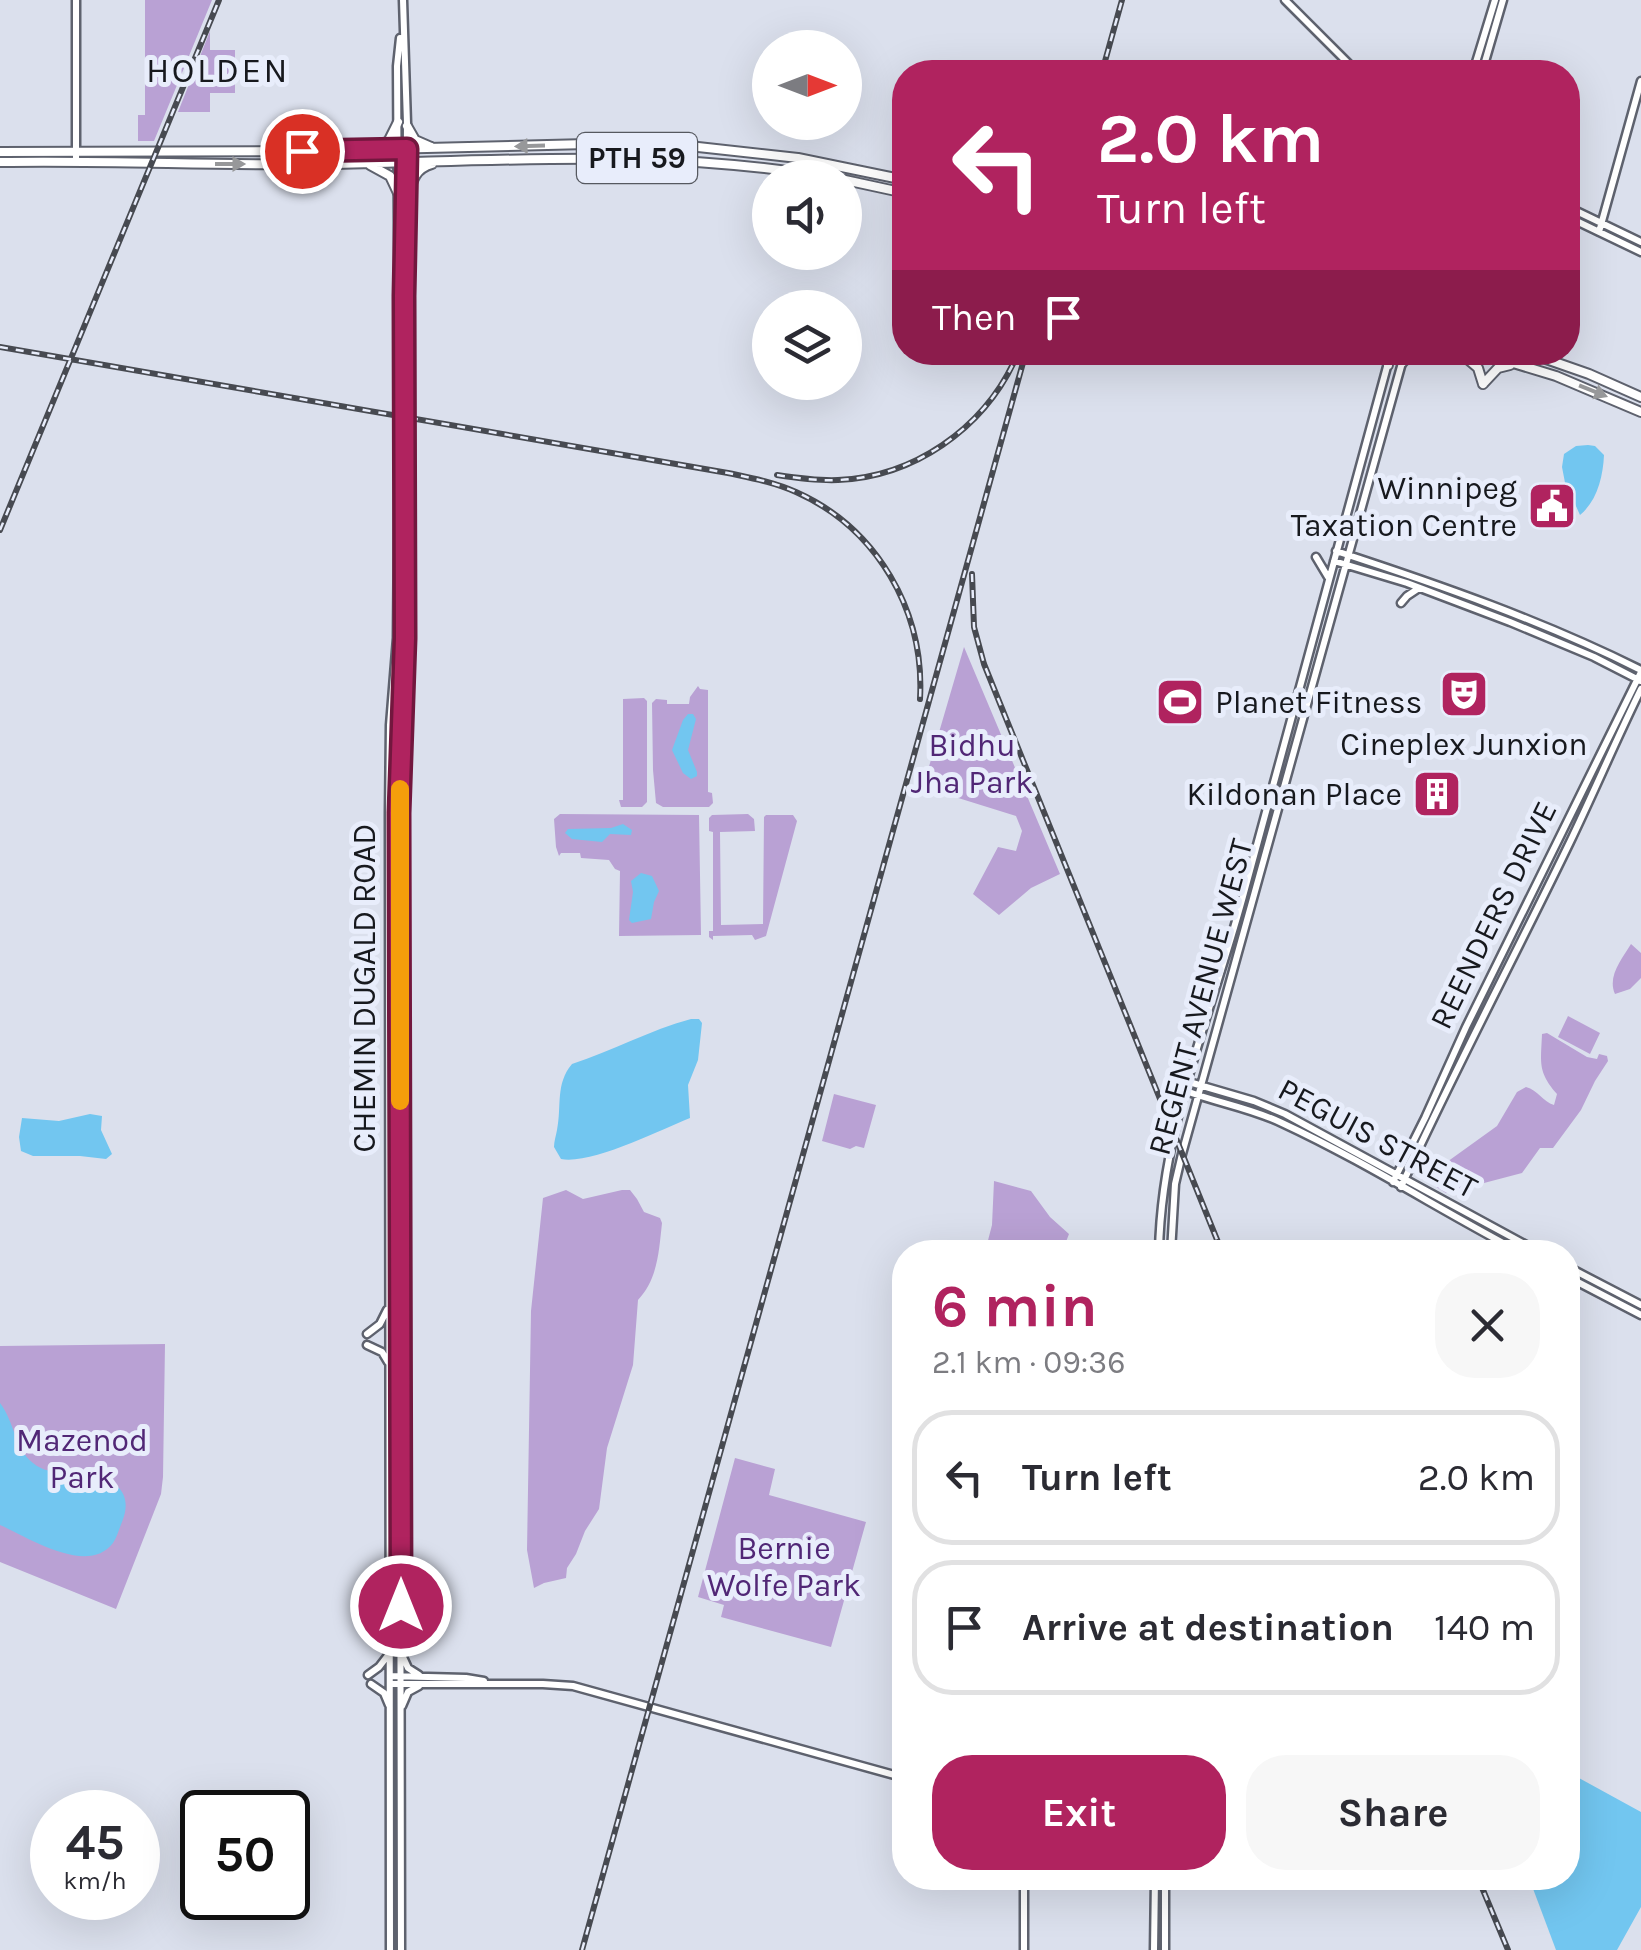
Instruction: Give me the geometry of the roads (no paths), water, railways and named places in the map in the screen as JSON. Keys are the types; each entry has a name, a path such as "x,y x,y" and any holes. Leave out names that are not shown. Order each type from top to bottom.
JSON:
{"main road":[{"path":"76,0 76,156"},
{"name":"CHEMIN DUGALD ROAD","path":"400,1950 399,813 405,638 398,193 402,162 402,0"},
{"path":"1285,0 1345,60"},
{"path":"1477,60 1495,0"},
{"path":"1486,60 1503,0"},
{"path":"1598,227 1641,80"},
{"path":"378,150 402,124 418,142 435,148"},
{"name":"PTH 59","path":"0,162 76,156 600,144 690,146 798,158 892,177"},
{"name":"PTH 59","path":"0,152 215,164 602,157 752,166"},
{"path":"407,199 418,171 441,161"},
{"name":"CHEMIN DUGALD ROAD","path":"402,162 407,199 402,408"},
{"path":"366,163 390,176 398,193"},
{"path":"862,184 892,191"},
{"path":"1580,216 1641,252"},
{"path":"1580,222 1641,242"},
{"name":"REGENT AVENUE WEST","path":"1161,1240 1164,1178 1388,365"},
{"name":"REGENT AVENUE WEST","path":"1171,1240 1175,1184 1197,1095 1402,365"},
{"path":"1475,365 1482,384 1498,368 1512,365"},
{"path":"1519,365 1581,385 1641,412"},
{"path":"1563,365 1641,397"},
{"name":"CHEMIN DUGALD ROAD","path":"390,1950 389,813 390,725 398,638 402,420"},
{"path":"1358,472 1371,476"},
{"path":"1336,551 1514,613 1628,664 1640,675"},
{"path":"1316,557 1329,578"},
{"path":"1334,560 1420,588 1640,675"},
{"path":"1398,580 1401,603 1420,588"},
{"path":"1442,597 1445,586"},
{"path":"1510,622 1514,613"},
{"path":"1628,664 1641,660"},
{"name":"REENDERS DRIVE","path":"1399,1181 1460,1039 1640,675"},
{"name":"REENDERS DRIVE","path":"1399,1181 1570,842 1641,689"},
{"path":"1290,722 1298,737"},
{"path":"1286,737 1292,753"},
{"path":"1272,789 1280,798"},
{"path":"1264,819 1277,810"},
{"path":"1261,830 1270,832"},
{"name":"PEGUIS STREET","path":"1188,1086 1200,1085 1268,1107 1500,1240"},
{"name":"PEGUIS STREET","path":"1188,1086 1197,1095 1281,1122 1515,1240"},
{"path":"1580,1273 1641,1304"},
{"path":"1580,1283 1641,1315"},
{"path":"367,1334 380,1324 390,1299"},
{"path":"367,1344 382,1352 390,1366"},
{"path":"401,1650 408,1668 424,1680"},
{"path":"390,1653 370,1680 384,1693 390,1706"},
{"path":"390,1680 561,1685 596,1691 892,1774"},
{"path":"400,1712 408,1692 424,1680"},
{"path":"1024,1890 1024,1950"},
{"path":"1154,1950 1155,1890"},
{"path":"1165,1890 1165,1950"}],"water":[{"path":"1588,445 1604,455 1595,496 1580,515 1567,493 1562,467 1564,454 1576,446"},
{"path":"688,714 696,719 688,750 697,776 691,779 683,773 672,750"},
{"path":"623,824 632,830 631,835 610,834 602,842 572,839 565,833 568,829"},
{"path":"641,873 652,876 659,891 651,919 632,923 631,881"},
{"path":"691,1019 702,1023 698,1060 688,1085 690,1118 607,1152 561,1159 554,1143 561,1087 572,1064"},
{"path":"90,1114 102,1116 101,1130 112,1154 106,1159 33,1156 21,1151 22,1118 59,1121"},
{"path":"0,1403 22,1450 33,1463 53,1472 97,1474 124,1495 124,1517 113,1543 102,1552 89,1556 58,1551 0,1525"},
{"path":"1580,1779 1641,1812 1641,1907 1617,1950 1556,1950 1534,1890 1580,1890"}],"railway":[{"path":"0,530 219,0"},
{"path":"1105,60 1122,0"},
{"path":"0,347 728,473 788,489 825,508 850,527 890,576 914,635 920,699"},
{"path":"777,475 815,480 866,477 919,459 943,445 984,408 1012,365"},
{"path":"582,1950 1022,365"},
{"path":"972,574 974,627 984,664 1217,1240"},
{"path":"1483,1890 1508,1950"}],"place":[{"name":"Winnipeg Taxation Centre","path":"1552,506"},
{"name":"Cineplex Junxion","path":"1464,694"},
{"name":"Planet Fitness","path":"1180,702"},
{"name":"Kildonan Place","path":"1437,794"}],"district":[{"name":"HOLDEN","path":"218,70"}],"park label":[{"name":"Bidhu Jha Park","path":"972,764"},
{"name":"Mazenod Park","path":"82,1458"},
{"name":"Bernie Wolfe Park","path":"784,1566"}]}
